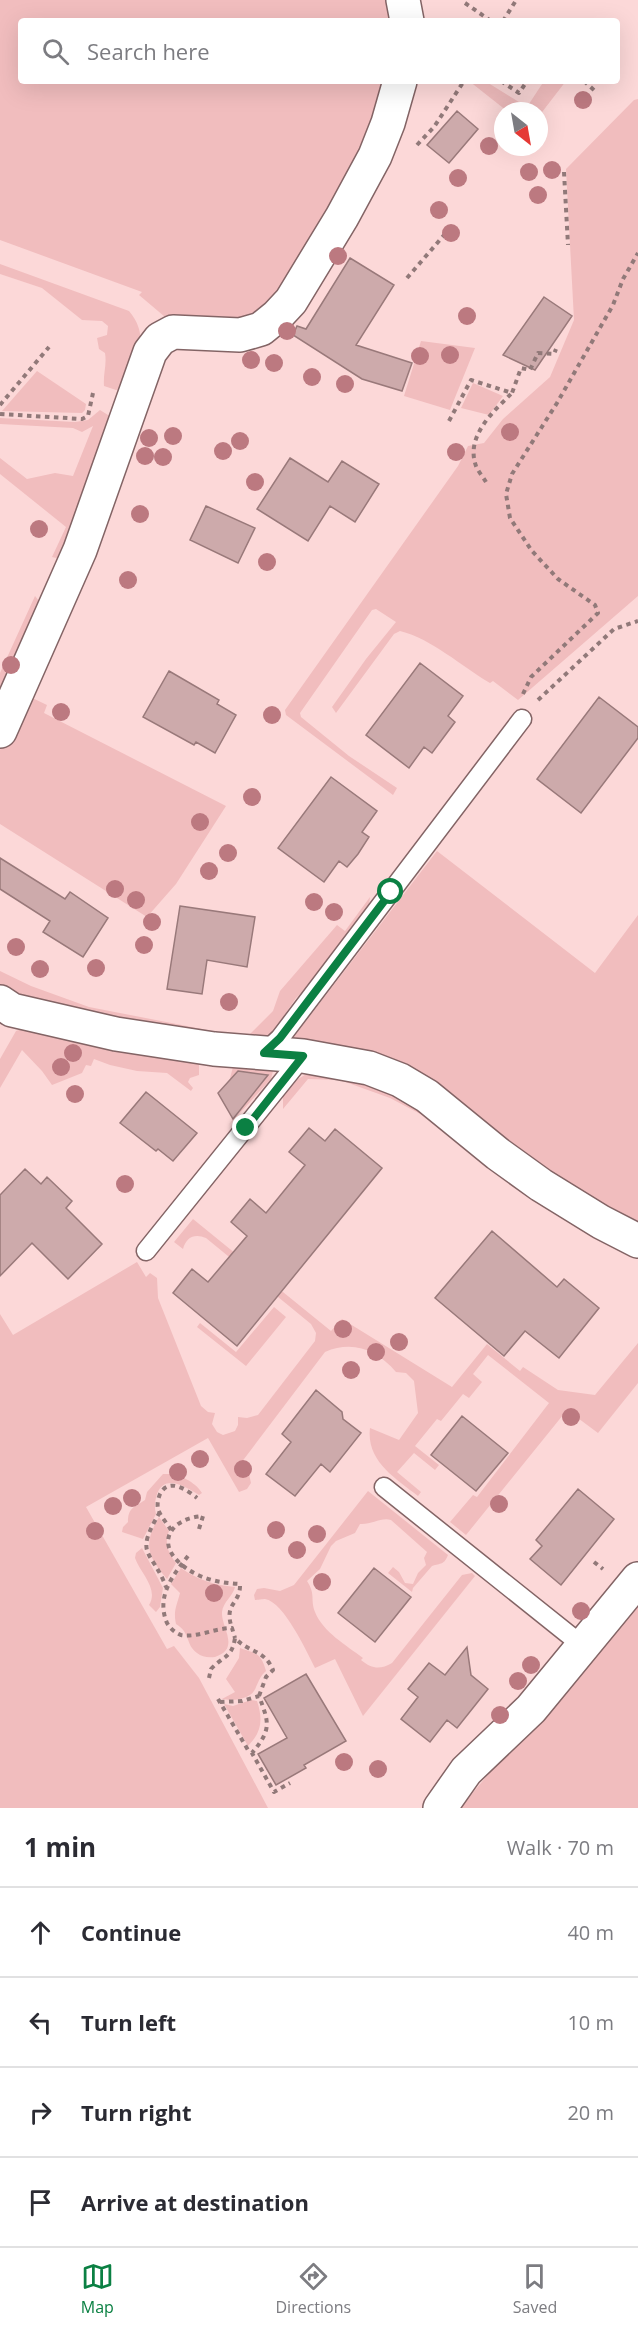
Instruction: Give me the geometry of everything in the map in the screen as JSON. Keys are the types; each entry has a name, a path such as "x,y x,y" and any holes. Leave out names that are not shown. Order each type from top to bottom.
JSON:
{"street":[{"path":"403,0 406,18"},
{"path":"0,731 80,550 150,352 160,339 173,332 240,335 261,328 291,301 342,217 375,156 388,123 399,84"},
{"path":"4,1016 214,1049 303,1056 369,1068 400,1080 427,1096 498,1154 541,1185 601,1222 638,1241"},
{"path":"440,1808 466,1771 531,1709 638,1579"}],"lane":[{"path":"264,1053 280,1038 522,719"},
{"path":"146,1251 303,1056"},
{"path":"384,1487 583,1646"}],"path":[{"path":"505,18 515,2"},
{"path":"465,3 487,18"},
{"path":"506,84 519,93 525,84"},
{"path":"587,84 596,92"},
{"path":"564,172 568,245"},
{"path":"407,278 445,234"},
{"path":"522,719 522,696 524,687 531,677 598,613 595,605 558,579 532,551 510,518 506,494 512,474 557,403 612,305 638,253"},
{"path":"0,405 49,347"},
{"path":"486,482 476,465 475,445 483,423 512,393 521,368 530,370 538,352 554,354 556,349"},
{"path":"449,421 471,380 512,393"},
{"path":"0,414 82,419 88,416 93,393"},
{"path":"522,719 537,700 614,629 638,621"},
{"path":"171,1530 158,1506 160,1493 164,1488 171,1485 189,1491 197,1498"},
{"path":"160,1512 148,1532 146,1551 166,1588"},
{"path":"199,1528 203,1515 180,1521 171,1530 169,1544 173,1554 181,1564 197,1575 211,1580 240,1584 239,1595 229,1610 229,1628 241,1644 262,1653 273,1670 266,1677 259,1696 267,1717 268,1727 264,1739 252,1753"},
{"path":"188,1556 166,1588 162,1606 169,1628 178,1635 187,1635 229,1628"},
{"path":"209,1678 211,1669 228,1656 233,1649 235,1638"},
{"path":"259,1696 242,1701 219,1700 274,1792 290,1783"}],"shaded area":[{"path":"0,0 394,0 397,18 18,18 18,84 391,84 389,96 289,286 255,318 171,322 139,295 142,292 0,240"},
{"path":"473,84 490,84 519,102 496,102"},
{"path":"542,84 564,84 548,104 548,102 530,102"},
{"path":"638,99 638,596 518,700 493,681 490,683 435,646 400,631 394,634 336,713 332,707 396,622 376,609 372,610 300,713 301,717 349,756 397,788 393,795 286,715 285,710 458,466 468,446 484,443 503,419 550,377 574,320 566,169 634,100"},
{"path":"0,264 129,311 139,330 140,348 128,388 116,390 104,386 105,353 99,349 97,338 107,335 108,326 102,321 82,320 42,288 0,274"},
{"path":"421,341 475,348 450,410 404,396"},
{"path":"37,371 86,404 85,410 82,413 2,411"},
{"path":"473,383 503,396 489,415 461,408"},
{"path":"100,410 108,415 116,425 65,560 52,557 66,527 0,474 0,458 27,479 55,473 73,476 93,426 82,432 73,428 0,424 0,418 75,422 88,420"},
{"path":"35,596 47,611 0,711 0,673"},
{"path":"26,695 47,705 44,713 226,806 176,884 147,917 0,824 0,750"},
{"path":"437,851 595,973 638,915 638,1230 511,1154 289,1043"},
{"path":"370,897 369,905 310,985 296,998 273,1032 265,1039 196,1038 20,997 0,986 0,971 31,986 89,1007 233,1035 250,1034 273,1011 280,991 337,925 345,931"},
{"path":"27,1027 199,1063 199,1075 190,1078 188,1082 193,1088 191,1091 167,1073 137,1071 94,1059 91,1066 86,1065 82,1073 52,1085 22,1050 0,1088 0,1059 16,1031"},
{"path":"238,1060 269,1064 273,1071 271,1079 228,1126 268,1075 238,1071 229,1082 233,1067"},
{"path":"315,1069 392,1088 467,1149 426,1117 390,1098 340,1080 308,1079 283,1109 283,1096 298,1079"},
{"path":"193,1219 331,1331 342,1319 452,1387 487,1344 520,1371 523,1367 558,1390 595,1395 638,1343 638,1383 598,1433 567,1410 466,1535 450,1522 473,1495 477,1497 549,1403 488,1355 473,1374 482,1382 469,1398 463,1394 441,1421 437,1419 415,1446 439,1465 435,1470 414,1453 397,1472 421,1492 418,1496 384,1468 377,1459 370,1440 370,1428 399,1440 418,1413 414,1381 406,1373 396,1372 373,1353 355,1347 345,1347 325,1352 241,1463 249,1474 251,1483 247,1489 239,1492 208,1438 86,1507 167,1649 174,1646 199,1678 268,1808 0,1808 0,1314 13,1335 137,1262 146,1277 150,1273 157,1278 158,1298 201,1406 208,1412 215,1413 212,1424 217,1432 223,1435 235,1431 238,1417 247,1418 258,1415 315,1341 316,1333 311,1324 206,1238 192,1237 183,1249 174,1242"},
{"path":"274,1307 286,1317 246,1366 197,1327 200,1323 236,1352"},
{"path":"163,1474 185,1479 202,1493 199,1495 176,1484 165,1484 157,1494 156,1514 143,1539 122,1532 128,1522 130,1511 145,1500 147,1492"},
{"path":"368,1491 448,1555 444,1562 432,1566 412,1592 388,1573 393,1567 405,1583 413,1584 418,1573 426,1565 424,1558 427,1552 391,1520 360,1524 355,1533 336,1541 331,1546 320,1569 307,1581 315,1612 323,1626 363,1658 361,1660 376,1668 392,1663 462,1575 472,1573 475,1576 363,1716 335,1659 315,1668 301,1640 280,1609 265,1599 255,1600 254,1595 257,1589 280,1591 294,1585"},
{"path":"159,1517 169,1531 168,1548 176,1563 167,1579 155,1563 150,1550 149,1542"},
{"path":"142,1548 163,1588 160,1607 156,1612 149,1605 152,1599 151,1587 135,1558 136,1553"},
{"path":"181,1568 206,1581 235,1587 222,1612 228,1637 227,1649 215,1657 205,1657 193,1650 184,1631 176,1624 175,1612 180,1593 171,1584"},
{"path":"638,1596 638,1808 460,1808"},
{"path":"240,1648 258,1655 266,1671 251,1695 237,1700 222,1699 235,1692 226,1679 239,1658"},
{"path":"251,1700 257,1701 260,1725 256,1736 248,1746 224,1704 233,1706"}],"building":[{"path":"457,111 478,129 449,163 427,145"},
{"path":"350,258 394,285 356,345 412,363 402,391 362,379 293,335 297,326 306,329"},
{"path":"544,297 572,316 535,370 503,355"},
{"path":"290,458 328,482 342,461 379,484 355,522 330,506 308,541 257,509"},
{"path":"206,506 255,528 238,563 190,540"},
{"path":"420,663 463,696 448,716 455,722 432,753 424,747 409,768 366,735"},
{"path":"169,671 219,700 217,704 236,715 215,753 196,742 194,745 143,717"},
{"path":"599,697 638,727 638,738 581,813 537,779"},
{"path":"331,777 377,811 362,832 369,837 358,854 347,867 339,861 324,882 278,848"},
{"path":"0,858 65,899 70,892 108,918 83,957 43,932 50,921 0,889"},
{"path":"180,906 255,917 247,967 207,960 202,994 167,989"},
{"path":"238,1071 268,1075 233,1119 218,1093"},
{"path":"146,1092 197,1133 173,1161 120,1123"},
{"path":"309,1128 325,1141 335,1129 382,1168 237,1346 173,1293 192,1269 208,1282 247,1236 231,1222 250,1199 266,1213 305,1165 289,1152"},
{"path":"25,1169 41,1184 47,1177 72,1201 66,1208 102,1244 68,1279 32,1243 0,1276 0,1195"},
{"path":"492,1231 557,1287 564,1279 599,1308 559,1358 525,1331 504,1356 435,1298"},
{"path":"316,1390 342,1412 343,1419 361,1433 330,1472 321,1464 295,1496 266,1474 291,1442 282,1434"},
{"path":"462,1416 508,1453 476,1491 431,1455"},
{"path":"578,1489 614,1519 561,1585 530,1559 542,1546 536,1540"},
{"path":"374,1568 411,1597 375,1642 338,1613"},
{"path":"467,1647 471,1675 488,1689 457,1728 447,1720 430,1742 401,1719 418,1697 408,1689 429,1663 445,1675"},
{"path":"306,1674 346,1741 304,1765 306,1768 276,1785 258,1754 287,1738 264,1698"}],"route":[{"path":"246,1128 303,1056 264,1053 280,1038 391,892"}]}
